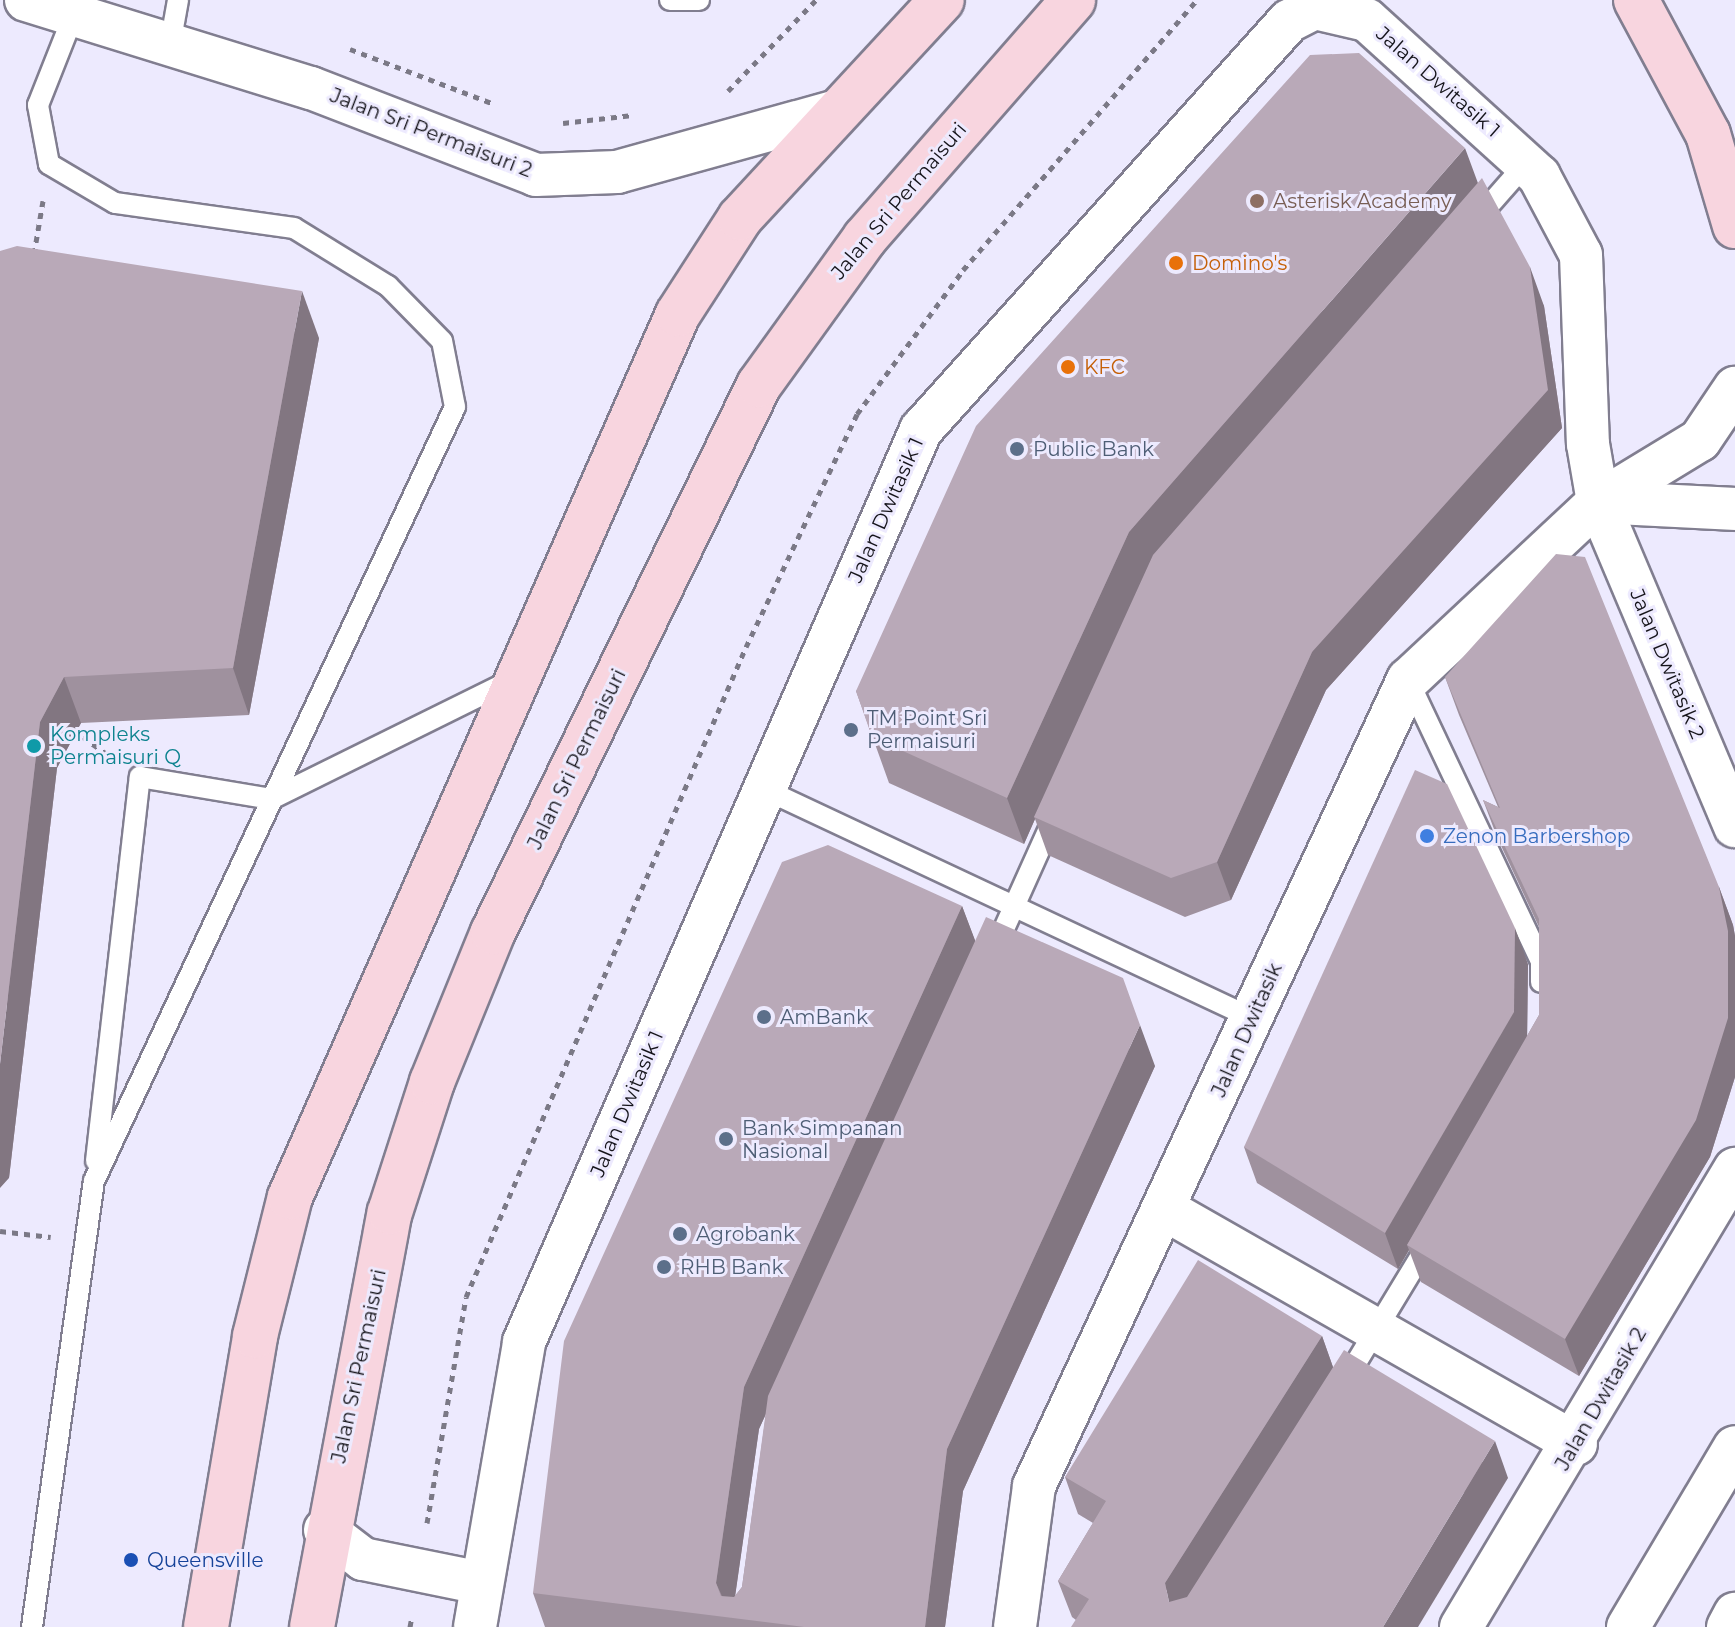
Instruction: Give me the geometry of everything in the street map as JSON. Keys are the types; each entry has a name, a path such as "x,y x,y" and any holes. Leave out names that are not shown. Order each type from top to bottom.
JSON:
{"main road":[{"path":"206,1627 255,1336 290,1197 515,678 678,314 740,218 942,0"},
{"name":"Jalan Sri Permaisuri","path":"312,1627 325,1530 390,1212 432,1082 493,932 759,385 865,238 1073,0"},
{"path":"1636,0 1708,134 1735,226"}],"street":[{"name":"Jalan Sri Permaisuri 2","path":"26,0 311,88 536,175 617,172 840,110"},
{"name":"Jalan Dwitasik 1","path":"475,1627 524,1342 921,430 1289,21 1315,8 1367,20 1528,161 1581,255 1588,444 1598,502"},
{"name":"Jalan Dwitasik","path":"1015,1627 1034,1486 1166,1210 1408,680 1598,502 1700,440 1735,388"},
{"path":"1598,502 1735,509"},
{"name":"Jalan Dwitasik 2","path":"1598,502 1735,826"},
{"name":"Jalan Dwitasik 2","path":"1461,1627 1576,1444 1735,1169"},
{"path":"1166,1210 1379,1328 1576,1444"},
{"path":"1628,1627 1735,1447"},
{"path":"325,1530 363,1559 481,1583"},
{"path":"1728,1627 1735,1614"}],"lane":[{"path":"170,45 178,0"},
{"path":"670,0 699,0"},
{"path":"74,14 38,105 49,164 115,203 294,228 388,286 442,341 455,407 94,1181"},
{"path":"1466,232 1528,161"},
{"path":"34,1622 94,1181 140,777 271,799 515,678"},
{"path":"1408,680 1541,961 1541,1006"},
{"path":"764,789 1252,1018"},
{"path":"982,977 1060,804"},
{"path":"1329,1406 1379,1328 1443,1217"}],"path":[{"path":"715,105 816,0"},
{"path":"336,44 504,108"},
{"path":"544,125 647,113"},
{"path":"32,269 49,164"},
{"path":"64,724 140,777"},
{"path":"0,1231 86,1242"}],"building":[{"path":"1359,53 1465,148 1129,532 1007,798 872,737 856,691 976,426 1310,55"},
{"path":"1482,178 1530,267 1548,390 1312,652 1217,862 1171,878 1034,817 1153,555"},
{"name":"Kompleks Permaisuri Q","path":"17,246 302,291 233,668 64,677 40,722 0,1064 0,251"},
{"path":"1556,554 1585,557 1719,887 1728,931 1728,1018 1696,1120 1565,1339 1407,1245 1539,1015 1539,919 1483,800 1500,808 1445,677"},
{"path":"1415,770 1447,784 1515,928 1514,1012 1385,1233 1244,1147"},
{"path":"828,845 962,906 744,1387 716,1583 721,1596 734,1597 742,1587 768,1396 986,917 1123,978 1140,1025 947,1449 925,1627 804,1627 533,1593 564,1341 782,862"},
{"path":"1198,1260 1322,1336 1165,1583 1169,1602 1187,1597 1344,1350 1495,1441 1383,1627 1071,1627 1089,1599 1058,1581 1106,1501 1065,1477"}],"place":[{"name":"Asterisk Academy","path":"1257,201"},
{"name":"Domino's","path":"1176,263"},
{"name":"KFC","path":"1068,367"},
{"name":"Public Bank","path":"1017,449"},
{"name":"TM Point Sri Permaisuri","path":"851,730"},
{"name":"Kompleks Permaisuri Q","path":"34,746"},
{"name":"Zenon Barbershop","path":"1427,836"},
{"name":"AmBank","path":"764,1017"},
{"name":"Bank Simpanan Nasional","path":"726,1139"},
{"name":"Agrobank","path":"680,1234"},
{"name":"RHB Bank","path":"664,1267"},
{"name":"Queensville","path":"131,1560"}]}
